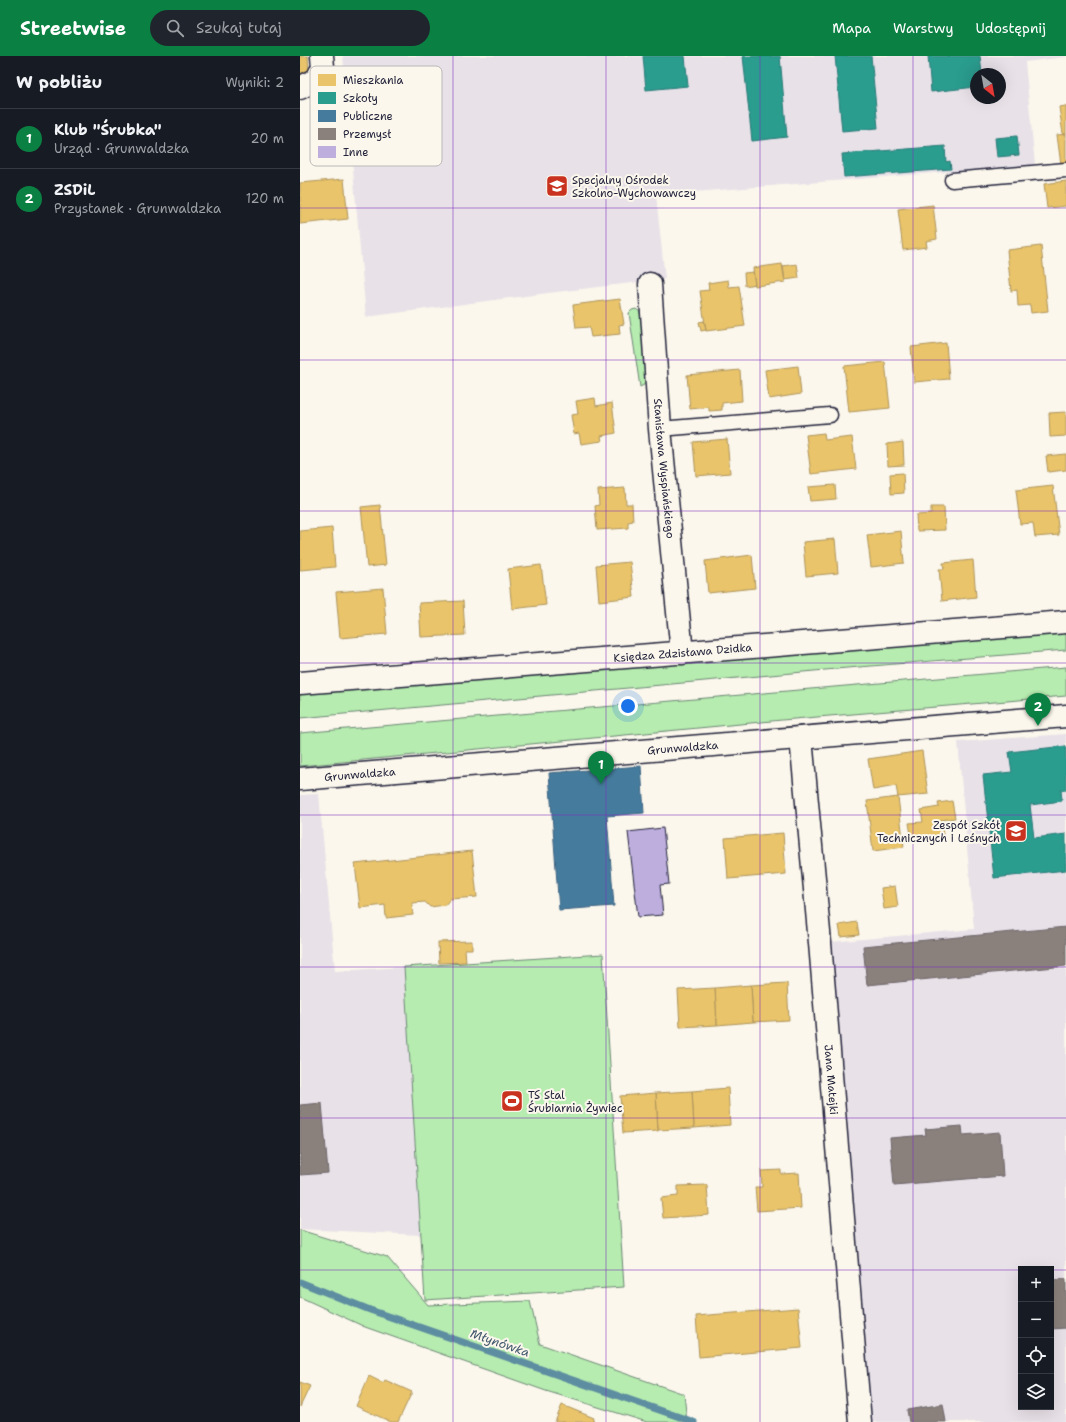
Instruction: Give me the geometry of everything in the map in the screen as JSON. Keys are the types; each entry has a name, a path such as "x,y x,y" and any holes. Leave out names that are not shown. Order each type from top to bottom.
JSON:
{"street":[{"path":"322,56 323,66"},
{"path":"300,88 310,82"},
{"name":"Stanisława Wyspiańskiego","path":"650,284 660,428 682,653"},
{"name":"Księdza Zdzisława Dzidka","path":"300,683 1066,622"},
{"name":"Grunwaldzka","path":"300,779 1066,716"},
{"name":"Jana Matejki","path":"801,738 820,943 860,1422"}],"lane":[{"path":"952,180 1066,170"},
{"path":"660,428 830,415"}],"shaded area":[{"name":"Specjalny Ośrodek Szkolno-Wychowawczy","path":"343,56 1066,56 1025,62 1035,165 656,195 665,279 366,317 353,166 442,166 442,66 344,66"},
{"path":"1066,734 1066,1422 860,1422 820,943 974,929 958,742"},
{"path":"319,794 335,971 404,967 421,1235 300,1229 300,795"}],"green space":[{"path":"636,309 640,312 649,382 640,387 629,313"},
{"path":"1066,633 1066,650 847,668 300,718 300,692"},
{"path":"1066,667 1066,696 782,720 300,766 300,733"},
{"name":"TS Stal Śrubiarnia Żywiec","path":"603,954 624,1287 425,1300 404,967"},
{"path":"300,1230 387,1257 428,1305 530,1301 540,1344 684,1394 687,1422 647,1422 546,1391 365,1327 300,1297"}],"building: Mieszkania":[{"path":"300,56 308,56 309,72 300,73"},
{"path":"1066,106 1066,134 1063,134 1059,107"},
{"path":"1066,134 1066,164 1061,165 1057,135"},
{"path":"344,179 348,219 300,224 300,183"},
{"path":"1066,181 1066,206 1047,208 1044,184"},
{"path":"933,205 937,239 926,241 927,247 903,250 898,209"},
{"path":"1041,246 1048,311 1031,313 1030,305 1018,306 1017,290 1011,291 1007,250"},
{"path":"782,264 785,282 755,286 753,268"},
{"path":"797,264 799,278 785,280 783,266"},
{"path":"753,272 755,284 745,286 744,273"},
{"path":"728,280 729,287 739,286 745,326 706,331 700,291 709,290 708,283"},
{"path":"620,299 624,324 619,325 620,334 591,337 589,327 576,328 573,305"},
{"path":"704,321 706,330 701,331 699,322"},
{"path":"946,343 949,379 914,382 911,347"},
{"path":"885,362 890,408 849,412 844,366"},
{"path":"798,366 801,394 769,399 765,370"},
{"path":"740,370 742,401 722,403 722,410 709,411 709,407 690,409 687,375"},
{"path":"595,398 596,406 612,403 616,433 601,436 602,441 581,444 579,433 574,434 571,415 578,414 576,401"},
{"path":"1066,412 1066,436 1050,437 1049,413"},
{"path":"824,433 825,440 852,437 856,469 811,474 806,435"},
{"path":"727,439 730,473 696,476 693,442"},
{"path":"903,442 904,465 888,466 887,444"},
{"path":"1066,454 1066,470 1048,472 1046,456"},
{"path":"903,473 904,493 891,494 890,474"},
{"path":"835,485 836,499 810,501 808,487"},
{"path":"1053,486 1059,535 1035,537 1033,523 1020,524 1016,490"},
{"path":"625,488 626,504 632,504 633,521 628,522 628,528 597,530 595,506 599,505 598,490"},
{"path":"380,505 386,565 367,567 361,507"},
{"path":"931,507 944,507 945,530 917,531 916,515 931,514"},
{"path":"332,528 335,567 300,570 300,531"},
{"path":"901,531 904,563 871,567 867,535"},
{"path":"835,539 838,573 806,576 803,542"},
{"path":"752,555 755,588 708,593 705,561"},
{"path":"973,560 976,597 942,601 939,569 944,569 943,563"},
{"path":"630,562 634,597 599,601 596,565"},
{"path":"541,565 546,605 512,609 508,569"},
{"path":"383,588 387,634 340,638 336,592"},
{"path":"463,601 465,635 421,637 419,603"},
{"path":"922,751 928,794 898,797 896,786 873,790 868,759"},
{"path":"898,797 904,847 873,851 867,801"},
{"path":"952,801 955,818 941,820 943,835 912,840 909,823 923,822 921,810 939,807 938,803"},
{"path":"783,833 786,874 728,879 725,838"},
{"path":"472,851 477,897 450,899 445,905 430,907 425,902 412,903 413,915 386,918 385,905 360,908 355,864"},
{"path":"895,886 898,907 884,909 881,888"},
{"path":"857,922 859,935 841,937 839,925"},
{"path":"472,941 472,949 465,949 466,962 439,963 438,942"},
{"path":"787,983 789,1020 753,1022 751,985"},
{"path":"751,985 753,1022 717,1025 715,988"},
{"path":"715,988 717,1025 680,1027 678,990"},
{"path":"728,1088 730,1125 694,1128 692,1091"},
{"path":"692,1091 694,1128 658,1130 656,1093"},
{"path":"656,1093 658,1131 623,1133 620,1096"},
{"path":"781,1170 781,1174 799,1173 801,1208 757,1211 755,1187 762,1187 761,1171"},
{"path":"707,1185 709,1215 663,1218 661,1198 678,1196 678,1186"},
{"path":"798,1308 802,1348 699,1357 696,1316"},
{"path":"369,1376 383,1383 385,1380 412,1392 398,1422 391,1422 356,1406"},
{"path":"300,1382 310,1386 300,1407"},
{"path":"562,1405 594,1418 593,1422 555,1422"}],"building: Szkoły":[{"path":"643,56 685,56 688,86 646,90"},
{"path":"743,56 780,56 787,137 752,141"},
{"path":"835,56 871,56 878,128 842,131"},
{"path":"928,56 980,56 981,68 970,68 970,88 931,92"},
{"path":"1017,136 1019,155 997,157 995,138"},
{"path":"945,146 946,162 950,161 951,169 844,177 842,154"},
{"path":"1066,746 1066,790 1061,790 1062,801 1030,805 1034,838 1066,834 1066,870 994,878 983,775 1012,772 1009,752"}],"building: Publiczne":[{"path":"641,766 644,813 607,816 614,906 559,910 549,773"}],"building: Przemysł":[{"path":"1066,927 1066,966 867,985 863,946"},
{"path":"322,1103 328,1173 300,1175 300,1105"},
{"path":"962,1126 963,1135 1000,1132 1003,1176 894,1185 890,1138 926,1135 925,1129"},
{"path":"1066,1279 1066,1328 1054,1329 1054,1280"},
{"path":"943,1404 946,1422 909,1422 907,1410"}],"building: Inne":[{"path":"663,828 669,884 660,885 663,915 638,917 628,832"}],"waterway":[{"name":"Młynówka","path":"300,1282 370,1310 694,1422"}],"place":[{"name":"Specjalny Ośrodek Szkolno-Wychowawczy","path":"557,186"},
{"name":"ZSDiL","path":"1038,726"},
{"name":"Klub \"Śrubka\"","path":"601,784"},
{"name":"Zespół Szkół Technicznych i Leśnych","path":"1016,831"},
{"name":"TS Stal Śrubiarnia Żywiec","path":"512,1101"}]}
